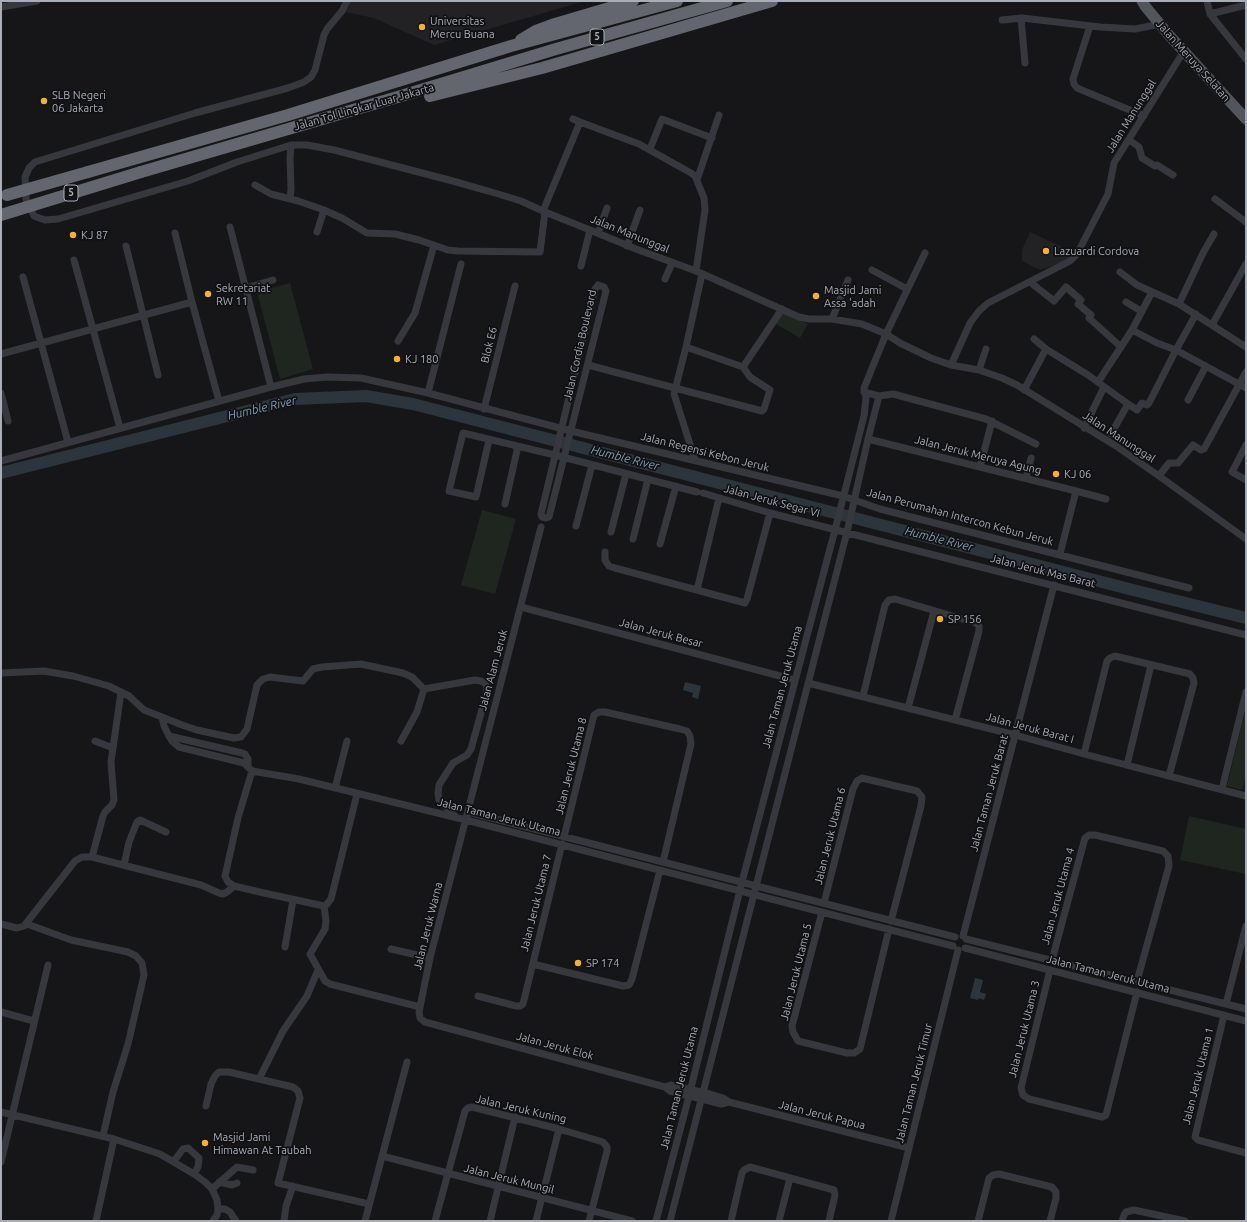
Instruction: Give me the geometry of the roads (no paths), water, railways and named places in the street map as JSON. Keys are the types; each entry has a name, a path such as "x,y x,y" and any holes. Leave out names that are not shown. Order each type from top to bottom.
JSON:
{"highway":[{"path":"511,46 536,31 633,1"},
{"name":"Jalan Tol Lingkar Luar Jakarta","path":"3,196 280,117 511,46 677,1"},
{"name":"Jalan Tol Lingkar Luar Jakarta","path":"1,215 556,49 727,1"},
{"path":"401,96 424,97 542,68 772,1"}],"main road":[{"name":"Jalan Meruya Selatan","path":"1146,3 1160,24 1246,119"}],"street":[{"path":"1,7 10,3 37,1"},
{"name":"Jalan Manunggal","path":"347,1 342,11 324,35 315,70 311,77 304,82 288,88 195,113 35,162 29,168 25,176 26,199 34,216 45,220 58,219 188,181 237,162 291,145 307,145 334,150 450,180 511,198 627,246 699,272 799,317 809,319 832,319 862,324 886,334 900,343 931,358 951,365 979,370 1002,378 1116,446 1245,537"},
{"path":"1207,1 1210,14 1243,52 1246,59"},
{"path":"1210,14 1246,5"},
{"path":"1002,20 1021,18 1090,26 1135,29 1160,24"},
{"path":"1021,18 1025,63"},
{"path":"1090,26 1073,79 1074,84 1077,88 1144,116"},
{"name":"Jalan Manunggal","path":"951,365 970,323 979,311 988,303 1070,261 1077,254 1108,194 1114,163 1184,51"},
{"path":"697,180 719,115"},
{"path":"650,149 662,119 712,138"},
{"path":"255,186 271,194 324,210 342,218 367,233 395,234 458,251 540,252 544,212 576,120 628,139 650,149 691,172 697,180 704,198 705,210 699,272 686,347 675,387 674,400 695,460"},
{"path":"1129,140 1139,147 1142,158 1155,166 1157,165 1172,175"},
{"path":"290,199 291,145"},
{"path":"1215,199 1246,222"},
{"path":"598,233 607,208"},
{"path":"317,232 324,210"},
{"path":"627,246 640,210"},
{"path":"230,227 271,387"},
{"path":"581,266 590,230"},
{"path":"175,233 219,401"},
{"path":"1179,304 1203,253 1214,234"},
{"path":"398,341 410,324 415,313 434,245"},
{"path":"126,246 158,374"},
{"name":"Jalan Taman Jeruk Utama","path":"656,1221 690,1093 742,882 864,416 866,398 864,388 886,334 925,253"},
{"path":"74,260 120,428"},
{"path":"665,279 672,263"},
{"path":"428,393 461,264"},
{"path":"1212,325 1246,264"},
{"path":"872,270 907,289"},
{"path":"1120,272 1137,285 1179,304 1196,314 1246,347"},
{"path":"23,277 68,442"},
{"path":"246,288 273,280"},
{"path":"832,319 848,280"},
{"path":"1030,282 1054,301 1066,287 1081,300 1078,304 1091,315 1089,318 1121,347"},
{"name":"Jalan Cordia Boulevard","path":"598,285 604,287 606,291 549,517 546,518 542,517 540,514 561,431 595,289 598,285"},
{"name":"Blok E6","path":"484,409 515,286"},
{"path":"1098,382 1132,330 1152,292"},
{"path":"1,354 143,314 192,302"},
{"path":"1126,302 1142,311"},
{"path":"742,367 782,309"},
{"path":"1034,338 1046,349 1098,382 1137,410 1142,403 1147,405 1149,403 1196,314"},
{"path":"1132,330 1157,343 1176,350 1243,386"},
{"path":"588,365 762,411 764,409 770,390 750,377 742,367 686,347"},
{"path":"979,370 986,349"},
{"path":"1024,390 1046,349"},
{"path":"1188,400 1206,366"},
{"path":"1159,476 1169,463 1178,464 1193,445 1201,450 1204,449 1243,386 1246,372"},
{"name":"Jalan Regensi Kebon Jeruk","path":"1,461 271,387 304,379 346,377 375,381 428,393 570,434 695,460 854,500"},
{"path":"1084,428 1104,387"},
{"path":"864,392 879,396 893,394 992,421 1036,444"},
{"path":"1,393 8,420"},
{"path":"670,1221 848,529 879,396"},
{"path":"1111,434 1128,404"},
{"path":"980,467 992,421"},
{"name":"Jalan Jeruk Segar VI","path":"489,440 476,497 449,491 463,433 489,440 564,455 592,465 676,486 770,513 836,527"},
{"name":"Jalan Jeruk Meruya Agung","path":"868,439 1106,499"},
{"path":"1246,445 1232,472 1246,480"},
{"path":"505,504 518,446"},
{"path":"1026,478 1031,458"},
{"path":"576,526 592,465"},
{"path":"611,532 626,474"},
{"path":"633,539 648,479"},
{"path":"660,544 676,486"},
{"name":"Jalan Perumahan Intercon Kebun Jeruk","path":"1060,554 1076,491"},
{"path":"697,590 719,498"},
{"name":"Jalan Perumahan Intercon Kebun Jeruk","path":"854,500 880,509 1189,588"},
{"path":"605,552 605,560 609,566 745,603 770,513"},
{"name":"Jalan Alam Jeruk","path":"466,820 541,527"},
{"name":"Jalan Jeruk Mas Barat","path":"836,527 1246,635"},
{"name":"Jalan Taman Jeruk Barat","path":"961,937 1054,585"},
{"path":"863,696 886,605 888,600 895,599 976,623 979,626 979,631 955,720"},
{"name":"Jalan Jeruk Besar","path":"521,607 795,680"},
{"path":"908,708 934,611"},
{"path":"1084,754 1107,661 1115,656 1190,674 1194,683 1169,776"},
{"path":"1,673 44,671 80,677 109,686 129,696 144,710 197,730 234,738 241,737 247,729 256,685 263,679 270,677 303,681 313,669 361,664 412,676 424,689"},
{"path":"1127,765 1151,665"},
{"path":"424,689 476,680 486,684 486,696 472,749 466,755 453,763 439,785 439,800 456,817"},
{"name":"Jalan Jeruk Barat I","path":"808,683 1015,735 1169,776 1245,793"},
{"path":"401,740 417,712 424,689"},
{"path":"92,857 103,816 114,800 111,762 121,692"},
{"path":"1222,789 1246,692"},
{"name":"Jalan Jeruk Utama 8","path":"564,837 594,715 599,712 605,712 680,728 687,731 690,736 691,744 663,862"},
{"path":"162,717 164,726 169,736 242,753 245,754 248,759 250,768 225,876 228,882 234,886 324,906"},
{"path":"95,741 112,748"},
{"path":"335,788 347,741"},
{"name":"Jalan Taman Jeruk Utama","path":"250,768 456,817 958,948 1137,992 1246,1021"},
{"path":"771,774 784,777"},
{"name":"Jalan Jeruk Utama 6","path":"824,903 853,789 857,781 862,778 917,791 922,798 921,806 891,921"},
{"path":"357,794 330,899 324,906 326,921 325,929 310,954 325,982 420,1007"},
{"name":"Jalan Taman Jeruk Utama","path":"468,812 891,921 961,937 1246,1009"},
{"path":"124,865 129,842 137,822 140,820 166,832"},
{"name":"Jalan Jeruk Warna","path":"420,1007 430,958 466,820"},
{"name":"Jalan Jeruk Utama 4","path":"1052,960 1085,838 1089,835 1095,835 1163,851 1168,856 1169,866 1137,982"},
{"name":"Jalan Jeruk Utama 7","path":"562,844 533,964 623,986 629,985 632,979 660,870"},
{"path":"1,924 20,928 27,924 75,861 82,857 92,857 124,865 200,885 223,894 234,886"},
{"path":"285,947 293,900"},
{"name":"Jalan Jeruk Utama 5","path":"822,912 792,1026 793,1032 798,1041 847,1053 854,1053 860,1049 888,929"},
{"path":"27,924 70,940 128,952 136,956 142,963 144,975 128,1044 103,1136"},
{"path":"1226,1004 1246,926"},
{"path":"961,937 967,944 958,948 953,942 961,937"},
{"name":"Jalan Taman Jeruk Timur","path":"891,1221 958,948"},
{"path":"391,949 430,958"},
{"path":"478,996 520,1006 523,1004 533,964"},
{"path":"1,1162 48,965"},
{"path":"259,1079 283,1031 307,996 318,970"},
{"name":"Jalan Jeruk Utama 3","path":"1050,970 1021,1088 1023,1095 1029,1099 1102,1117 1106,1115 1137,992"},
{"name":"Jalan Jeruk Elok","path":"420,1007 419,1012 421,1020 439,1026 665,1087 671,1085 690,1093"},
{"path":"1,1012 34,1021"},
{"name":"Jalan Jeruk Utama 1","path":"1224,1015 1195,1137 1198,1140 1246,1153"},
{"path":"365,1221 407,1062"},
{"path":"206,1106 211,1084 219,1072 229,1072 292,1087 298,1091 300,1098 278,1183 369,1204"},
{"name":"Jalan Jeruk Papua","path":"690,1093 723,1098 729,1102 909,1148"},
{"name":"Jalan Jeruk Papua","path":"702,1096 709,1101 721,1104 729,1102"},
{"name":"Jalan Jeruk Kuning","path":"436,1221 465,1111 468,1108 516,1117 603,1142 607,1147 589,1221"},
{"path":"1,1112 114,1139 149,1150 174,1161 205,1182 212,1189 217,1200 218,1209 217,1215 213,1221"},
{"path":"490,1221 516,1117"},
{"path":"536,1221 559,1129"},
{"path":"96,1221 114,1139"},
{"path":"174,1161 183,1149 188,1148 199,1158 198,1167 194,1174"},
{"name":"Jalan Jeruk Mungil","path":"382,1156 632,1221"},
{"path":"212,1189 237,1167 253,1170"},
{"path":"731,1221 742,1173 750,1167 834,1190 835,1195 829,1221"},
{"path":"978,1221 989,1178 993,1175 999,1174 1052,1187 1056,1192 1056,1198 1050,1221"},
{"path":"779,1221 790,1178"},
{"path":"219,1182 232,1185 237,1183"},
{"path":"284,1221 286,1206 293,1186"},
{"path":"218,1209 225,1209 230,1212 236,1221"},
{"path":"1122,1221 1126,1212 1134,1210 1185,1221"}],"waterway":[{"name":"Humble River","path":"1,473 295,399 366,396 413,404 1246,618"}],"place":[{"name":"Universitas Mercu Buana","path":"422,27"},
{"name":"SLB Negeri 06 Jakarta","path":"44,101"},
{"name":"KJ 87","path":"73,235"},
{"name":"Lazuardi Cordova","path":"1046,251"},
{"name":"Sekretariat RW 11","path":"208,294"},
{"name":"Masjid Jami Assa 'adah","path":"816,296"},
{"name":"KJ 180","path":"397,359"},
{"name":"KJ 06","path":"1056,474"},
{"name":"SP 156","path":"940,619"},
{"name":"SP 174","path":"578,963"},
{"name":"Masjid Jami Himawan At Taubah","path":"205,1143"}]}
